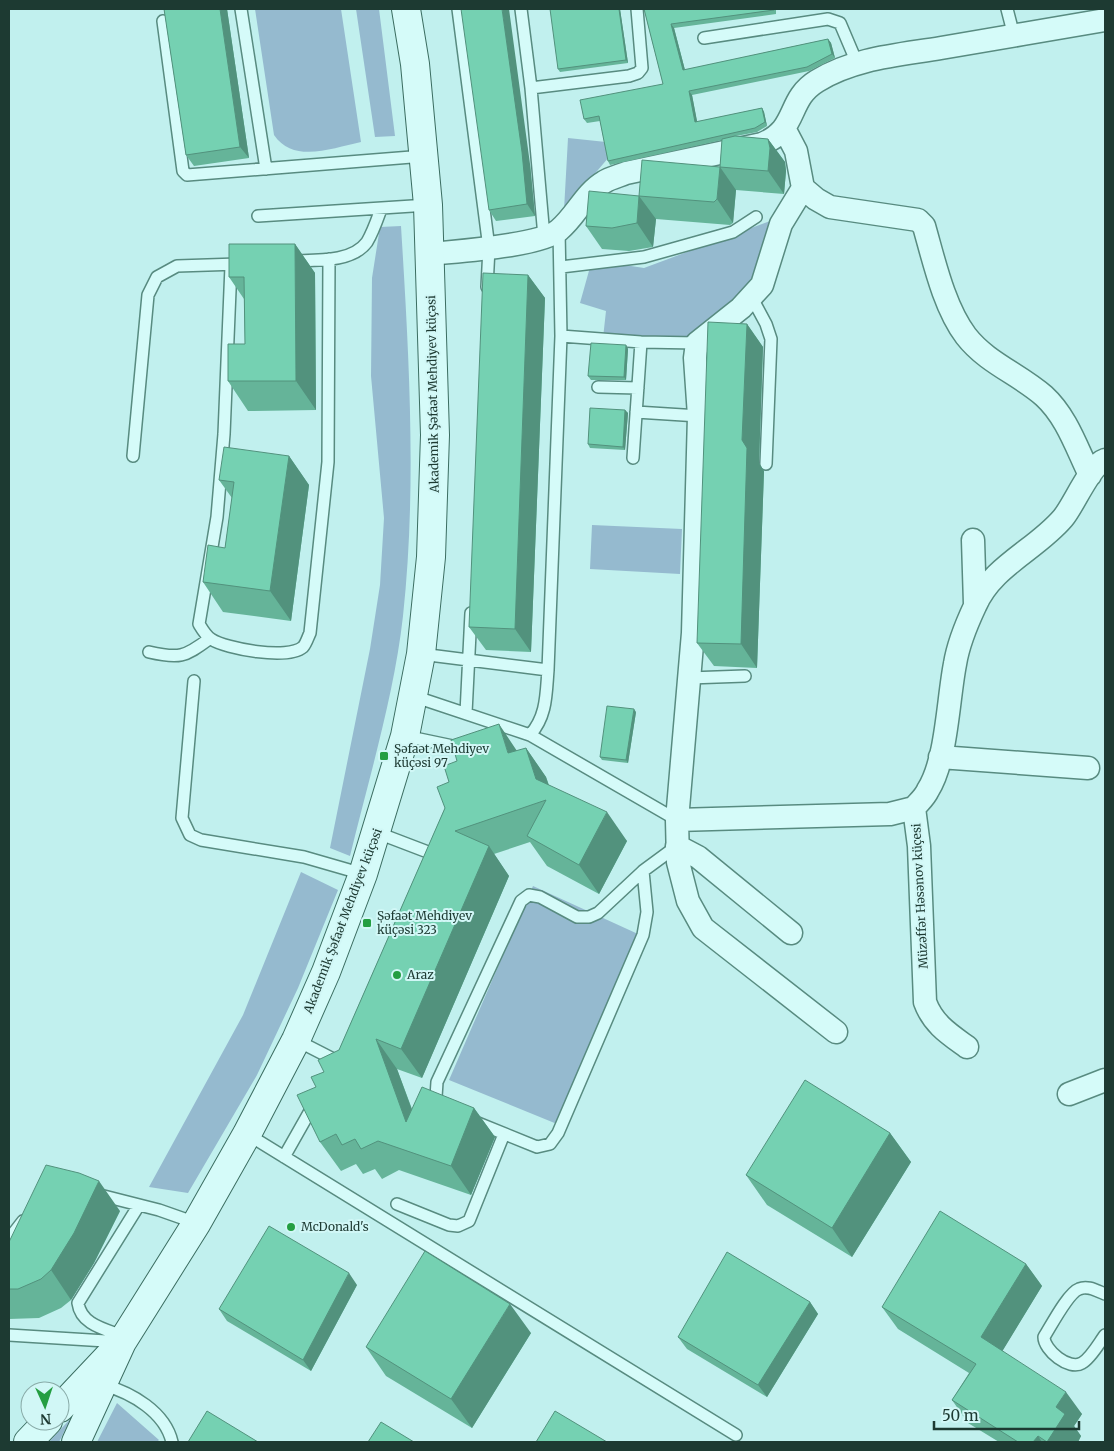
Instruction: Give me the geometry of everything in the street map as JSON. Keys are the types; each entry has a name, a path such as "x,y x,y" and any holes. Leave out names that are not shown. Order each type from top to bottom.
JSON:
{"main road":[{"name":"Akademik Şəfaət Mehdiyev küçəsi","path":"70,1401 96,1382 196,1224 247,1134 296,1040 326,972 378,833 405,736 421,654 431,557 436,435 428,205 406,9"},
{"path":"76,1442 96,1382"},
{"path":"28,1442 38,1431"}],"street":[{"path":"431,254 490,248 551,234 604,181 626,173 762,144 775,139 785,130 802,92 818,81 857,63 1105,20"},
{"path":"785,130 796,151 803,188 781,224 762,285 752,298 697,343 695,358 699,416 693,623 677,820 677,846 678,862 688,901 703,928 836,1032"},
{"path":"803,188 830,207 918,220 924,226 945,295 965,334 981,354 1044,396 1058,411 1098,468"},
{"name":"Müzəffər Həsənov küçesi","path":"967,1048 937,1024 930,1015 925,1002 919,846 914,808 929,790 940,757 955,662 975,604 996,574 1056,526 1098,468"},
{"path":"973,540 975,604"},
{"path":"940,757 1088,768"},
{"path":"677,820 890,814 914,808"},
{"path":"677,846 698,857 791,933"},
{"path":"1069,1094 1105,1080"}],"lane":[{"path":"241,9 266,169"},
{"path":"458,9 490,248 487,297"},
{"path":"521,9 551,234 561,267 548,670 544,714 530,735"},
{"path":"531,88 620,78 638,73 642,68 637,9"},
{"path":"1007,9 1014,36"},
{"path":"704,38 828,19 840,23 857,63"},
{"path":"163,21 183,171 187,175 424,156"},
{"path":"258,216 428,205"},
{"path":"280,262 329,259 358,251 366,242 381,209"},
{"path":"561,267 644,257 733,232 756,217"},
{"path":"232,264 224,434 218,508 199,624 209,639 224,644 276,654 293,652 303,646 310,633 328,462 329,259"},
{"path":"133,456 148,296 157,277 177,266 251,263"},
{"path":"752,298 771,339 766,464"},
{"path":"560,336 641,342 697,343"},
{"path":"634,458 641,342"},
{"path":"598,386 638,388"},
{"path":"636,412 699,416"},
{"path":"466,713 472,601"},
{"path":"149,652 172,657 181,656 192,652 209,639"},
{"path":"421,654 548,670"},
{"path":"689,678 745,676"},
{"path":"194,681 182,818 190,835 201,840 304,857 363,874"},
{"path":"413,696 530,735 677,820"},
{"path":"405,736 460,752 476,751"},
{"path":"378,833 432,853"},
{"path":"643,871 647,912 643,935 558,1133 550,1144 536,1147 443,1108 436,1097 437,1082 521,901 529,895 540,897 577,916 589,917 598,913 643,871 677,846"},
{"path":"296,1040 338,1062"},
{"path":"284,1157 319,1097"},
{"path":"247,1134 736,1435"},
{"path":"397,1204 449,1225 458,1226 469,1221 504,1134"},
{"path":"87,1191 139,1205 196,1224"},
{"path":"123,1340 86,1320 79,1314 78,1303 139,1205"},
{"path":"9,1239 32,1209"},
{"path":"1105,1294 1089,1288 1078,1289 1044,1336 1044,1344 1049,1350 1069,1364 1076,1365 1083,1363 1105,1335"},
{"path":"9,1335 123,1340"},
{"path":"96,1382 125,1392 151,1410 170,1432 172,1442"}],"shaded area":[{"path":"255,9 341,9 361,142 326,150 303,152 282,144 274,135"},
{"path":"356,9 379,9 395,136 375,137"},
{"path":"568,138 606,142 609,157 564,210"},
{"path":"781,217 761,293 683,348 603,338 606,311 580,303 592,260 644,268"},
{"path":"401,226 409,372 411,470 407,567 403,616 394,676 350,856 330,848 370,649 380,585 384,518 371,376 372,278 380,227"},
{"path":"592,525 682,529 680,574 590,569"},
{"path":"301,872 338,890 298,988 257,1075 188,1193 149,1187 243,1015"},
{"path":"533,886 638,934 557,1124 449,1080"},
{"path":"117,1403 159,1440 157,1442 97,1442"},
{"path":"59,1431 64,1431 59,1442 49,1442"}],"building":[{"path":"164,9 220,9 240,147 186,155"},
{"path":"461,9 502,9 522,152 527,204 489,210"},
{"path":"550,9 619,9 626,60 558,69"},
{"path":"644,9 774,9 671,24 683,70 828,39 832,54 807,67 689,91 695,122 762,108 765,122 755,128 608,161 599,116 584,119 580,100 663,84"},
{"path":"735,136 768,139 770,148 768,171 720,167 722,139"},
{"path":"642,160 720,167 717,199 714,202 639,196"},
{"path":"589,191 639,196 637,223 612,228 586,226"},
{"path":"229,244 295,244 296,381 228,381 228,344 245,344 244,277 229,277"},
{"path":"483,273 528,275 515,629 469,627"},
{"path":"708,322 747,324 742,440 747,448 741,644 697,643"},
{"path":"591,343 626,345 624,377 588,376"},
{"path":"590,408 625,410 623,447 588,444"},
{"path":"224,447 289,456 270,591 203,582 208,545 225,548 234,482 219,480"},
{"path":"607,706 634,709 626,760 600,757"},
{"path":"499,724 508,753 526,748 536,779 607,812 579,865 527,836 546,800 455,831 489,846 401,1049 376,1039 406,1122 422,1087 474,1108 451,1166 378,1141 361,1149 355,1139 342,1145 336,1134 320,1142 297,1095 316,1087 311,1077 324,1072 318,1060 339,1050 445,808 437,787 449,782 444,766 457,761 451,740"},
{"path":"805,1080 890,1133 832,1228 746,1175"},
{"path":"46,1165 79,1173 99,1181 74,1233 51,1270 41,1279 18,1289 9,1289 9,1242"},
{"path":"940,1211 1026,1264 981,1337 1066,1392 1056,1407 1065,1414 1047,1442 1038,1436 1033,1442 1018,1442 952,1400 976,1364 882,1307"},
{"path":"269,1226 349,1273 303,1360 219,1309"},
{"path":"425,1251 510,1304 451,1399 366,1347"},
{"path":"727,1252 810,1302 758,1385 678,1337"},
{"path":"207,1411 258,1442 188,1442"},
{"path":"555,1411 607,1442 536,1442"},
{"path":"381,1422 414,1442 368,1442"}],"place":[{"name":"Şəfaət Mehdiyev küçəsi 97","path":"384,756"},
{"name":"Şəfaət Mehdiyev küçəsi 323","path":"367,923"},
{"name":"Araz","path":"397,975"},
{"name":"McDonald's","path":"291,1227"}]}
